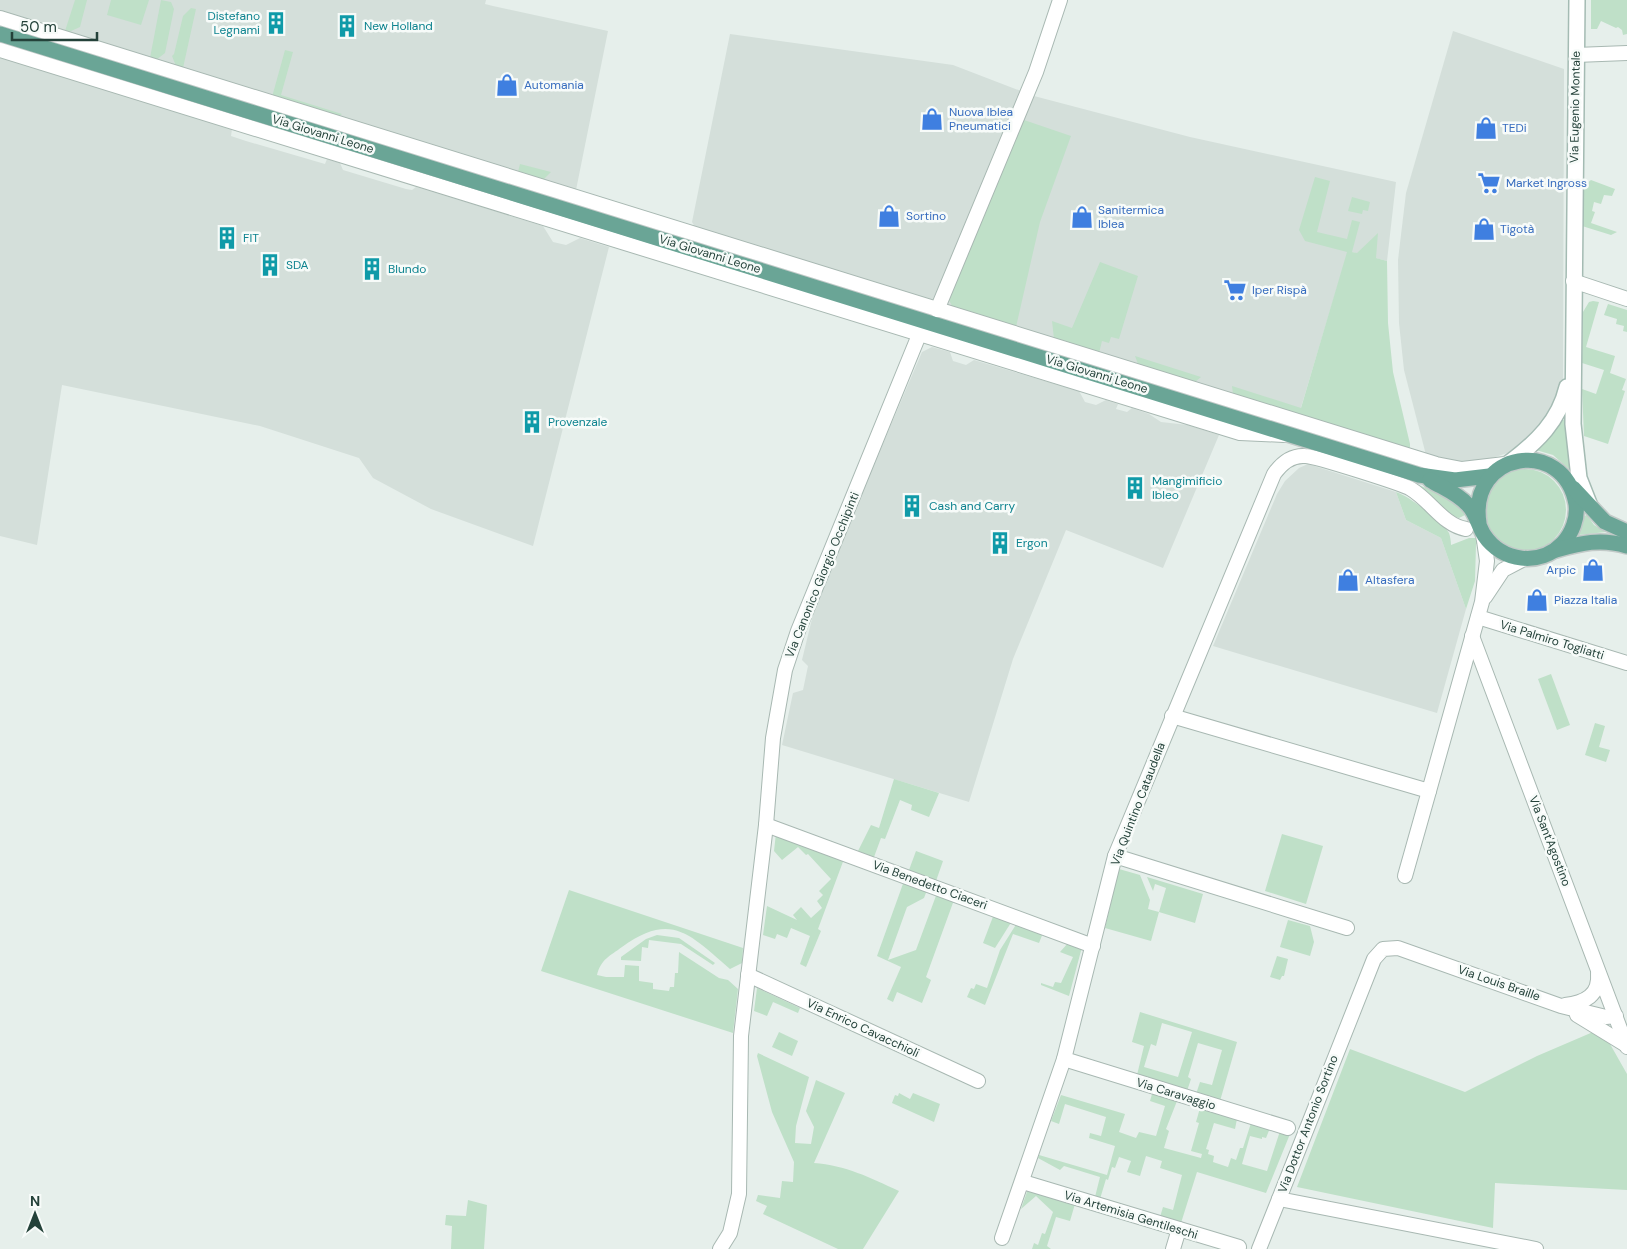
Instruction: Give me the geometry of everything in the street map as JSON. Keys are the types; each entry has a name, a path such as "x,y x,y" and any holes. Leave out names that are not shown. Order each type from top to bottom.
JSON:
{"main road":[{"name":"Via Eugenio Montale","path":"1572,363 1577,0"},
{"name":"Via Giovanni Leone","path":"0,34 1419,475"},
{"path":"1419,475 1455,480 1489,476 1507,464 1541,436 1558,414 1564,402 1572,363"},
{"path":"1554,550 1571,532 1578,494 1573,424 1572,363"},
{"path":"1507,464 1522,460 1535,460 1553,468 1606,522 1627,532"},
{"path":"1419,475 1458,495 1470,507 1476,528 1500,552 1524,559 1545,555 1554,550 1588,541 1614,542 1627,546"},
{"path":"1476,528 1478,498 1489,476"}],"street":[{"path":"937,310 1036,72 1060,0"},
{"path":"0,18 1436,464 1462,469 1507,464"},
{"path":"0,50 1240,433 1260,436 1290,434"},
{"path":"1576,55 1627,53"},
{"path":"1573,282 1627,299"},
{"name":"Via Canonico Giorgio Occhipinti","path":"720,1249 730,1233 739,1194 741,1036 766,825 774,738 785,670 798,631 919,335"},
{"name":"Via Quintino Cataudella","path":"1002,1238 1023,1182 1064,1059 1115,856 1274,474 1281,464 1306,455 1409,487 1454,527 1476,528"},
{"path":"1405,876 1482,602 1487,561 1476,528"},
{"path":"1482,602 1503,570 1524,559"},
{"name":"Via Palmiro Togliatti","path":"1478,617 1627,663"},
{"name":"Via Sant'Agostino","path":"1472,636 1627,1046"},
{"path":"1172,716 1429,791"},
{"name":"Via Benedetto Ciaceri","path":"766,825 1093,946"},
{"path":"1115,856 1348,928"},
{"name":"Via Louis Braille","path":"1383,949 1398,948 1561,1006 1606,1017 1616,1016"},
{"name":"Via Dottor Antonio Sortino","path":"1383,949 1374,959 1279,1199 1536,1249"},
{"path":"1561,1006 1583,1002 1590,998 1598,984 1597,967"},
{"name":"Via Enrico Cavacchioli","path":"748,975 978,1081"},
{"path":"1561,1006 1627,1046"},
{"name":"Via Caravaggio","path":"1064,1059 1288,1128"},
{"name":"Via Artemisia Gentileschi","path":"1023,1182 1240,1247"},
{"path":"1259,1249 1279,1199"},
{"path":"1173,1249 1179,1229"}],"shaded area":[{"path":"0,0 486,0 485,4 608,31 576,190 0,10"},
{"path":"1453,31 1564,69 1563,378 1560,392 1546,421 1523,443 1510,452 1478,463 1448,461 1426,455 1404,370 1399,323 1398,260 1406,193"},
{"path":"730,34 953,65 1034,96 1190,137 1396,182 1387,261 1348,251 1299,414 695,227 692,222"},
{"path":"0,55 232,129 231,136 246,141 325,164 327,159 340,163 343,170 406,189 412,190 416,187 543,226 553,242 566,245 580,238 609,247 533,546 431,509 373,478 359,458 260,426 62,385 37,545 0,536"},
{"path":"932,347 950,352 953,361 966,365 974,360 1079,391 1085,402 1096,405 1106,400 1118,404 1116,409 1127,412 1132,408 1149,414 1161,422 1188,425 1219,435 1163,568 1066,530 1013,659 969,802 782,745 793,693 803,690 808,666 802,660 817,598 922,352"},
{"name":"Altasfera","path":"1308,464 1396,492 1406,520 1441,538 1466,609 1437,713 1213,646 1277,494 1285,481 1299,468"}],"green space":[{"path":"75,0 87,0 80,27 69,32 65,31"},
{"path":"111,0 149,0 141,25 107,15"},
{"path":"161,0 171,2 174,9 165,53 156,60 150,58"},
{"path":"1591,0 1627,0 1627,34 1623,35 1622,30 1618,27 1616,28 1601,21 1597,29 1591,29"},
{"path":"191,8 196,9 183,68 176,66 172,56 183,16"},
{"path":"285,50 293,52 281,95 342,114 338,117 272,97"},
{"path":"1024,120 1071,136 1040,222 1016,327 953,308 948,298"},
{"path":"520,164 551,172 543,180 518,172"},
{"path":"1315,177 1330,181 1317,232 1347,239 1352,220 1360,222 1352,252 1357,253 1378,233 1376,258 1387,261 1388,323 1393,372 1410,449 1233,394 1232,386 1301,408 1347,252 1305,241 1299,230"},
{"path":"1591,180 1615,189 1612,196 1604,195 1601,204 1594,202 1592,211 1595,212 1591,223 1617,232 1611,235 1582,226 1582,187"},
{"path":"1352,197 1370,202 1368,211 1363,210 1362,214 1348,211"},
{"path":"1100,262 1138,276 1119,339 1111,337 1109,343 1102,341 1099,353 1054,339 1052,321 1072,328"},
{"path":"1589,302 1599,302 1586,347 1615,356 1610,373 1626,379 1622,390 1625,391 1608,444 1584,436 1582,389 1596,394 1604,370 1582,363 1583,312"},
{"path":"1608,304 1627,310 1627,332 1623,331 1624,326 1616,324 1617,319 1604,315"},
{"path":"1135,356 1201,377 1195,382 1138,364"},
{"path":"1562,420 1565,420 1571,464 1569,469 1553,455 1536,450"},
{"path":"1517,469 1533,469 1548,476 1559,487 1566,502 1563,526 1554,539 1533,551 1517,551 1502,544 1491,533 1484,518 1484,502 1491,487 1502,476"},
{"path":"1416,484 1451,498 1467,514 1459,518 1453,516"},
{"path":"1396,492 1417,504 1440,522 1449,533 1451,545 1469,538 1476,538 1478,543 1476,544 1475,581 1466,609 1441,538 1406,520"},
{"path":"1587,515 1594,525 1606,532 1578,535 1584,516"},
{"path":"1551,674 1570,725 1557,730 1538,679"},
{"path":"1595,723 1605,726 1599,747 1610,750 1606,762 1585,755"},
{"path":"894,779 939,793 929,817 911,810 912,805 900,800 885,839 881,838 874,857 858,851 871,825 879,828"},
{"path":"776,833 844,859 818,929 821,931 806,967 800,964 810,936 791,928 787,938 777,934 775,939 763,935 767,906 797,920 793,915 801,907 811,918 822,908 817,901 823,895 819,891 831,879 808,854 806,855 798,847 782,860 774,851"},
{"path":"1282,834 1323,846 1306,904 1265,891"},
{"path":"916,851 943,861 936,881 909,870"},
{"path":"1119,869 1140,875 1150,900 1148,909 1159,912 1151,941 1105,928"},
{"path":"1147,877 1203,894 1195,923 1159,912 1166,888 1155,884 1153,891"},
{"path":"904,881 927,890 924,898 907,907 888,960 916,950 937,893 954,900 926,977 931,980 922,1003 897,992 893,1002 887,999 901,967 877,956"},
{"path":"569,890 743,948 742,963 730,969 703,946 680,932 668,929 654,930 639,936 610,956 601,965 597,975 624,977 625,965 639,966 639,981 653,983 653,989 669,991 670,987 674,987 675,973 678,973 679,952 719,978 728,980 738,989 733,1033 541,971"},
{"path":"994,914 1012,921 995,948 983,943"},
{"path":"1288,920 1310,926 1314,942 1310,956 1280,947"},
{"path":"1017,923 1043,933 1039,943 1013,934 985,1005 967,997 971,988 974,989 976,984 987,988 1000,950"},
{"path":"657,935 679,938 715,963 713,965 681,944 649,940 648,948 642,947 641,961 621,960 621,957 646,939"},
{"path":"1069,942 1082,947 1069,996 1041,985 1041,983 1053,987 1055,982 1061,983 1073,957 1060,952"},
{"path":"1277,956 1288,959 1284,976 1280,980 1270,977"},
{"path":"757,988 800,1008 798,1013 773,1002 767,1016 754,1011"},
{"path":"1140,1012 1237,1042 1220,1101 1196,1094 1200,1082 1212,1085 1222,1050 1198,1043 1188,1077 1191,1079 1187,1091 1137,1075 1144,1046 1132,1042","holes":["1162,1023 1192,1032 1178,1077 1144,1067 1151,1044 1156,1046"]},
{"path":"779,1032 798,1041 792,1056 772,1047"},
{"path":"1593,1032 1610,1044 1627,1074 1627,1190 1495,1183 1493,1228 1297,1187 1350,1049 1465,1092 1537,1056"},
{"path":"758,1053 809,1077 796,1126 795,1143 811,1144 814,1127 806,1111 816,1080 845,1093 814,1163 847,1169 899,1191 863,1249 838,1249 763,1214 767,1206 756,1201 758,1195 780,1198 782,1181 793,1182 794,1162 772,1112 757,1056"},
{"path":"899,1093 910,1099 913,1093 940,1104 934,1122 892,1103 895,1095 898,1096"},
{"path":"1152,1094 1177,1101 1166,1129 1169,1131 1164,1148 1201,1158 1202,1154 1191,1151 1199,1123 1196,1122 1200,1108 1237,1119 1235,1129 1214,1123 1206,1149 1209,1150 1208,1154 1214,1156 1213,1162 1228,1167 1231,1158 1236,1160 1240,1148 1243,1148 1251,1123 1270,1128 1266,1138 1250,1136 1242,1164 1267,1171 1280,1131 1290,1134 1266,1193 1197,1172 1181,1223 1160,1217 1163,1207 1173,1210 1182,1175 1160,1168 1162,1161 1146,1156 1140,1176 1127,1172 1131,1161 1119,1157 1115,1168 1112,1167 1108,1180 1106,1179 1100,1199 1095,1197 1100,1177 1064,1166 1060,1170 1038,1158 1039,1155 1107,1175 1115,1146 1089,1138 1090,1133 1101,1136 1106,1117 1065,1104 1059,1124 1051,1121 1061,1095 1125,1114 1119,1132 1136,1138 1139,1132 1156,1136 1165,1106 1150,1101"},
{"path":"1028,1189 1075,1204 1070,1221 1056,1217 1047,1246 1051,1249 1032,1249 1034,1243 1038,1245 1042,1233 1045,1234 1053,1212 1036,1196 1021,1209"},
{"path":"468,1200 487,1205 484,1249 451,1249 452,1226 445,1225 446,1215 466,1216"}],"place":[{"name":"Distefano Legnami","path":"276,23"},
{"name":"New Holland","path":"347,26"},
{"name":"Automania","path":"507,85"},
{"name":"Nuova Iblea Pneumatici","path":"932,119"},
{"name":"TEDi","path":"1486,128"},
{"name":"Market Ingross","path":"1489,183"},
{"name":"Sortino","path":"889,216"},
{"name":"Sanitermica Iblea","path":"1082,217"},
{"name":"Tigotà","path":"1484,229"},
{"name":"FIT","path":"227,238"},
{"name":"SDA","path":"270,265"},
{"name":"Blundo","path":"372,269"},
{"name":"Iper Rispà","path":"1235,290"},
{"name":"Provenzale","path":"532,422"},
{"name":"Mangimificio Ibleo","path":"1135,488"},
{"name":"Cash and Carry","path":"912,506"},
{"name":"Ergon","path":"1000,543"},
{"name":"Arpic","path":"1593,570"},
{"name":"Altasfera","path":"1348,580"},
{"name":"Piazza Italia","path":"1537,600"}]}
